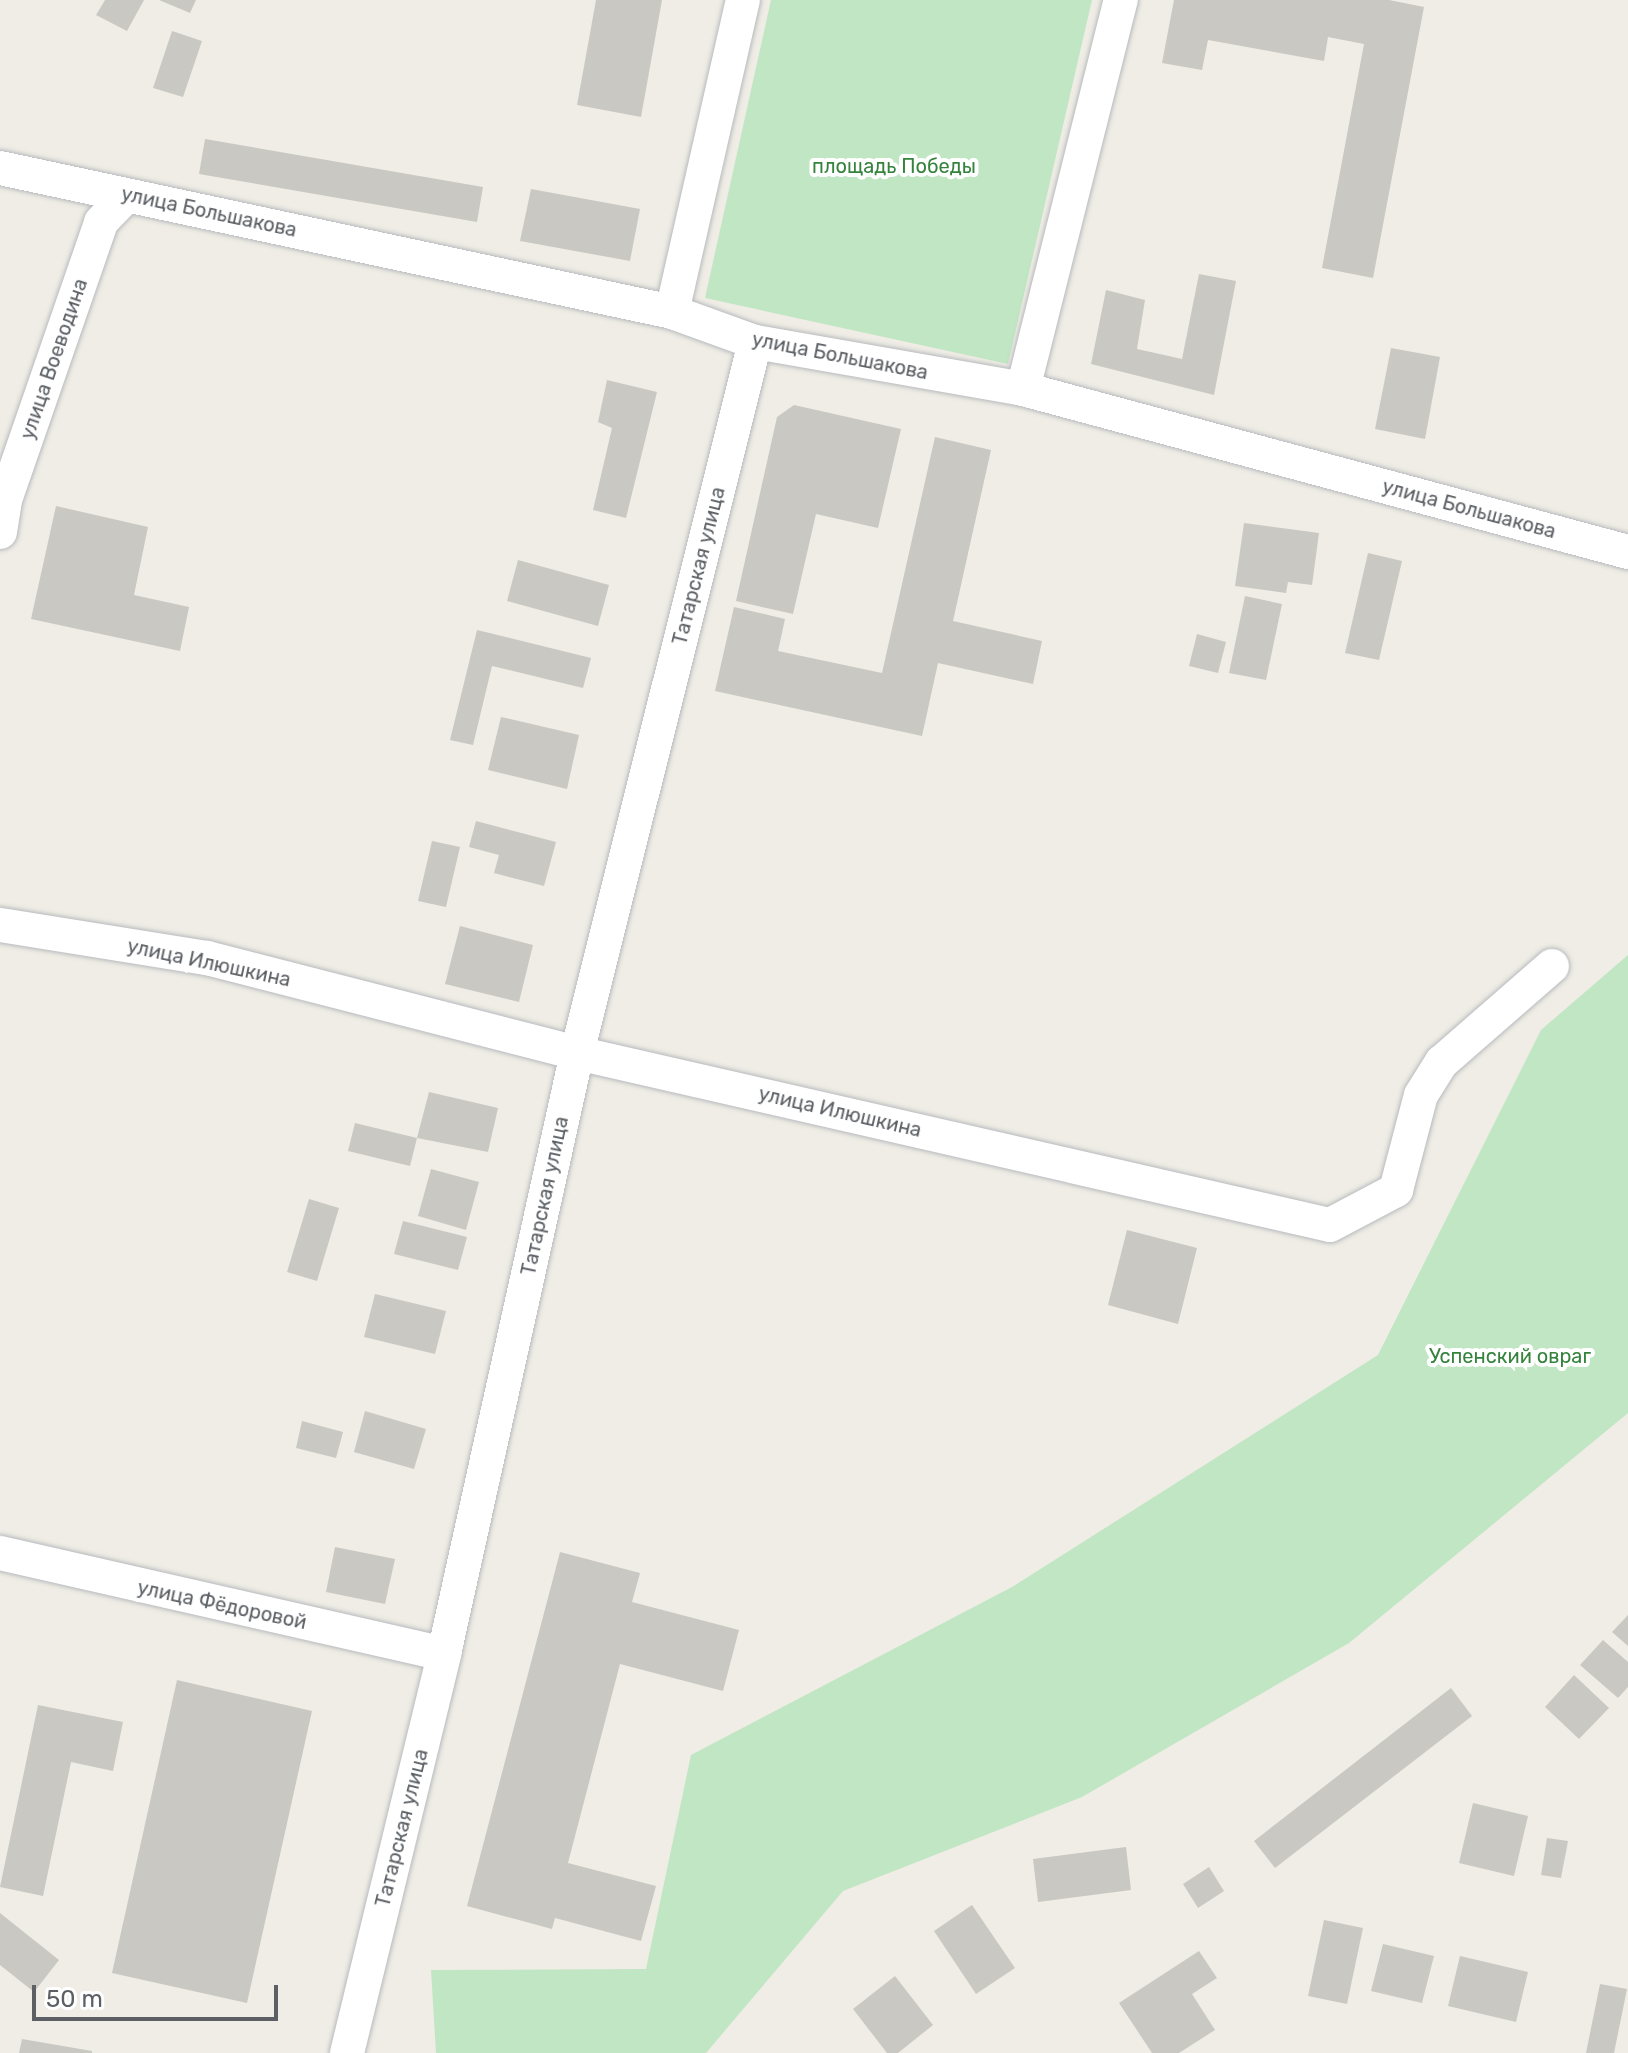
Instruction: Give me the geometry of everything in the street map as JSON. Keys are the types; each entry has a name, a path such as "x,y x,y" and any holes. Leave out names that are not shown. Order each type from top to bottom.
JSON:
{"street":[{"path":"672,312 743,0"},
{"path":"1023,389 1121,0"},
{"name":"улица Большакова","path":"0,168 672,312 755,342 1023,389 1628,552"},
{"name":"улица Воеводина","path":"0,532 5,500 101,222 127,195"},
{"name":"Татарская улица","path":"347,2053 444,1654 577,1053 755,342"},
{"name":"улица Илюшкина","path":"0,925 207,958 577,1053 1330,1225 1396,1190 1421,1095 1442,1062 1552,966"},
{"name":"улица Фёдоровой","path":"0,1553 444,1654"}],"green space":[{"name":"площадь Победы","path":"771,0 1092,0 1008,364 705,298"},
{"name":"Успенский овраг","path":"1628,955 1628,1413 1349,1643 1082,1797 843,1891 706,2053 436,2053 431,1970 646,1969 691,1755 1012,1587 1378,1355 1541,1030"}],"building":[{"path":"105,0 144,0 127,31 96,15"},
{"path":"159,0 196,0 190,13"},
{"path":"596,0 662,0 641,117 577,105"},
{"path":"1174,0 1389,0 1424,7 1373,278 1322,268 1364,44 1328,37 1324,61 1208,40 1202,70 1162,63"},
{"path":"172,31 202,41 183,97 153,88"},
{"path":"205,139 483,187 477,222 199,174"},
{"path":"531,189 640,209 630,261 520,241"},
{"path":"1199,274 1236,281 1214,395 1091,364 1106,290 1145,300 1137,349 1182,359"},
{"path":"1391,348 1440,357 1425,439 1375,429"},
{"path":"607,380 657,392 626,518 593,510 612,428 598,422"},
{"path":"794,405 901,429 878,528 816,514 793,614 736,601 777,417"},
{"path":"935,437 991,450 953,621 1042,641 1033,684 938,663 922,736 715,691 734,607 785,619 778,651 882,673"},
{"path":"56,506 148,527 134,595 189,607 180,651 31,619"},
{"path":"1244,523 1319,533 1312,585 1288,582 1286,593 1235,586"},
{"path":"1368,553 1402,561 1379,660 1345,653"},
{"path":"518,560 609,585 598,626 507,601"},
{"path":"1245,596 1282,604 1266,680 1229,673"},
{"path":"477,630 591,658 583,688 492,666 473,745 450,740"},
{"path":"1197,634 1226,642 1218,673 1189,666"},
{"path":"501,717 579,735 567,789 488,770"},
{"path":"476,821 556,842 544,886 494,873 499,855 469,847"},
{"path":"432,841 460,847 446,907 418,901"},
{"path":"460,926 533,945 519,1002 445,984"},
{"path":"429,1092 498,1108 488,1152 417,1138"},
{"path":"355,1123 417,1138 410,1166 348,1151"},
{"path":"431,1169 479,1182 466,1230 418,1216"},
{"path":"309,1199 339,1208 317,1281 287,1272"},
{"path":"403,1221 467,1237 458,1270 394,1254"},
{"path":"1127,1230 1197,1248 1178,1324 1108,1305"},
{"path":"375,1294 446,1311 435,1354 364,1337"},
{"path":"365,1411 426,1429 414,1469 354,1452"},
{"path":"302,1421 343,1432 336,1458 296,1448"},
{"path":"335,1547 395,1559 385,1604 326,1592"},
{"path":"560,1552 640,1573 632,1602 739,1630 723,1691 620,1664 568,1863 656,1886 641,1941 555,1918 552,1929 467,1906"},
{"path":"1628,1615 1628,1646 1612,1632"},
{"path":"1603,1640 1628,1662 1628,1687 1618,1698 1580,1665"},
{"path":"1574,1675 1609,1708 1579,1739 1545,1707"},
{"path":"177,1680 312,1711 247,2003 112,1973"},
{"path":"1451,1688 1472,1716 1275,1868 1254,1841"},
{"path":"38,1705 123,1722 113,1771 71,1762 43,1896 0,1887"},
{"path":"1473,1803 1528,1816 1514,1876 1459,1863"},
{"path":"1547,1838 1568,1841 1561,1878 1541,1875"},
{"path":"1126,1847 1131,1890 1038,1902 1033,1859"},
{"path":"1209,1867 1224,1891 1198,1908 1183,1884"},
{"path":"972,1905 1015,1968 976,1994 934,1931"},
{"path":"0,1913 59,1960 34,1992 0,1965"},
{"path":"1324,1920 1363,1928 1347,2004 1308,1996"},
{"path":"1383,1944 1434,1956 1422,2003 1371,1991"},
{"path":"1199,1951 1217,1978 1192,1994 1215,2030 1179,2053 1152,2053 1119,2003"},
{"path":"1460,1956 1528,1972 1516,2022 1448,2006"},
{"path":"895,1976 933,2025 898,2053 887,2053 853,2009"},
{"path":"1600,1984 1627,1989 1614,2053 1586,2053"},
{"path":"22,2039 92,2051 92,2053 19,2053"}]}
